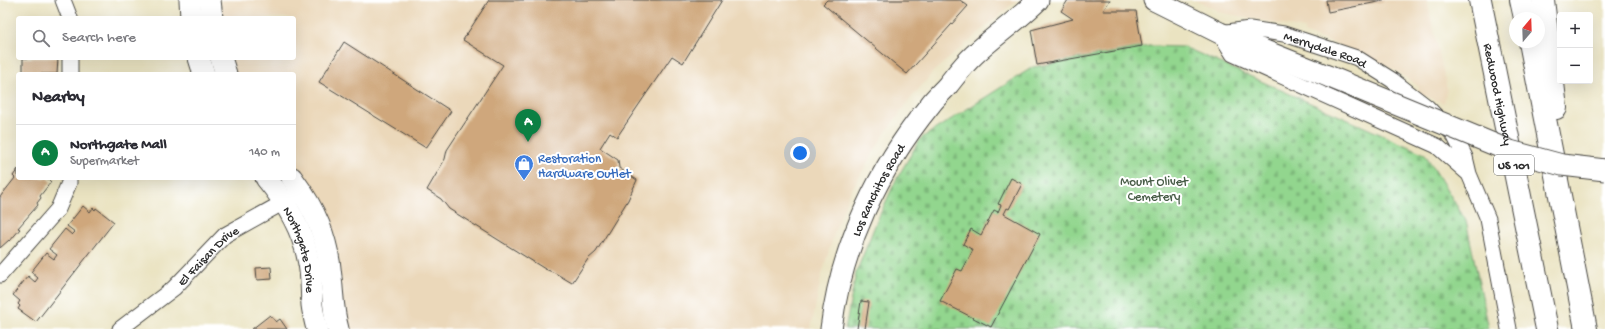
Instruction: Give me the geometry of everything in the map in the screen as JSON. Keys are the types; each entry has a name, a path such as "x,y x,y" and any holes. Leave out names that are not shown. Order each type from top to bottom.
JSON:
{"highway":[{"name":"Redwood Highway","path":"1480,0 1547,329"},
{"path":"1521,0 1524,12"},
{"path":"1543,0 1577,280"},
{"name":"US 101","path":"1531,48 1586,329"}],"street":[{"path":"63,0 69,16"},
{"path":"190,0 191,16"},
{"path":"210,0 212,16"},
{"name":"Los Ranchitos Road","path":"831,329 840,283 850,246 864,211 880,178 900,146 930,105 975,54 1038,0"},
{"name":"Merrydale Road","path":"1154,0 1220,33 1510,151 1562,165 1605,170"},
{"name":"Merrydale Road","path":"1220,33 1250,29 1284,34 1357,58 1392,80 1420,102 1454,135 1465,157 1469,174 1488,219 1509,329"},
{"name":"Merrydale Road","path":"1220,33 1232,54 1437,146 1469,174"},
{"path":"70,60 70,72"},
{"path":"200,60 203,72"},
{"path":"222,60 225,72"},
{"name":"Los Ranchitos Road","path":"820,329 830,280 841,243 854,206 871,173 891,140 922,98 940,78 961,69"},
{"path":"1384,122 1404,116 1420,102"},
{"path":"0,275 58,209 69,184 69,180"},
{"name":"Northgate Drive","path":"270,180 293,191 314,210 327,250 332,278 333,304 338,329"},
{"name":"Northgate Drive","path":"293,191 296,220 309,259 312,306 317,329"},
{"name":"El Faisan Drive","path":"120,329 174,288 225,235 293,191"}],"shaded area":[{"path":"220,0 1017,0 933,72 908,102 884,135 848,196 832,240 821,278 811,329 349,329 342,303 338,254 332,228 307,178 296,167 296,72 235,72 232,60 296,60 296,16 222,16"},
{"path":"1193,0 1427,0 1447,88 1444,103 1417,93 1419,87 1395,70 1336,44 1304,33 1304,29 1219,12 1212,7"}],"green space":[{"name":"Mount Olivet Cemetery","path":"1149,46 1184,47 1425,154 1466,221 1489,329 845,329 856,273 876,223 896,180 920,139 1033,67"}],"building":[{"path":"489,0 722,0 683,63 672,56 617,137 610,132 600,148 618,160 619,168 637,180 628,200 596,252 588,259 572,283 545,269 449,209 441,199 427,190 445,159 447,150 503,65 463,40"},
{"path":"827,0 960,0 968,6 907,74 823,4"},
{"path":"1068,0 1110,0 1103,11 1136,11 1142,46 1037,65 1031,30 1073,19 1061,11"},
{"path":"1326,0 1383,0 1383,1 1328,12"},
{"path":"344,42 451,111 426,148 319,82"},
{"path":"23,60 58,60 57,72 23,72"},
{"path":"16,172 16,180 49,180 51,182 40,196 41,198 37,203 38,205 18,228 20,229 10,241 9,240 0,248 0,197 15,178 13,176"},
{"path":"1011,178 1022,184 1009,209 1007,208 1004,214 1040,234 991,327 940,301 957,269 962,271 973,250 963,244 971,229 981,235 994,210 998,212 1001,205 998,204"},
{"path":"83,206 90,212 93,208 95,210 96,208 114,222 36,322 18,309 20,306 18,304 20,301 13,295 28,276 35,282 38,278 31,272 46,253 54,259 57,255 49,249 65,229 72,235 75,232 67,226"},
{"path":"271,267 272,279 257,280 256,268"},
{"path":"861,301 869,302 865,329 857,329"},
{"path":"270,315 276,322 280,319 287,329 252,329"}],"place":[{"name":"Northgate Mall","path":"528,142"},
{"name":"Restoration Hardware Outlet","path":"524,181"}]}
